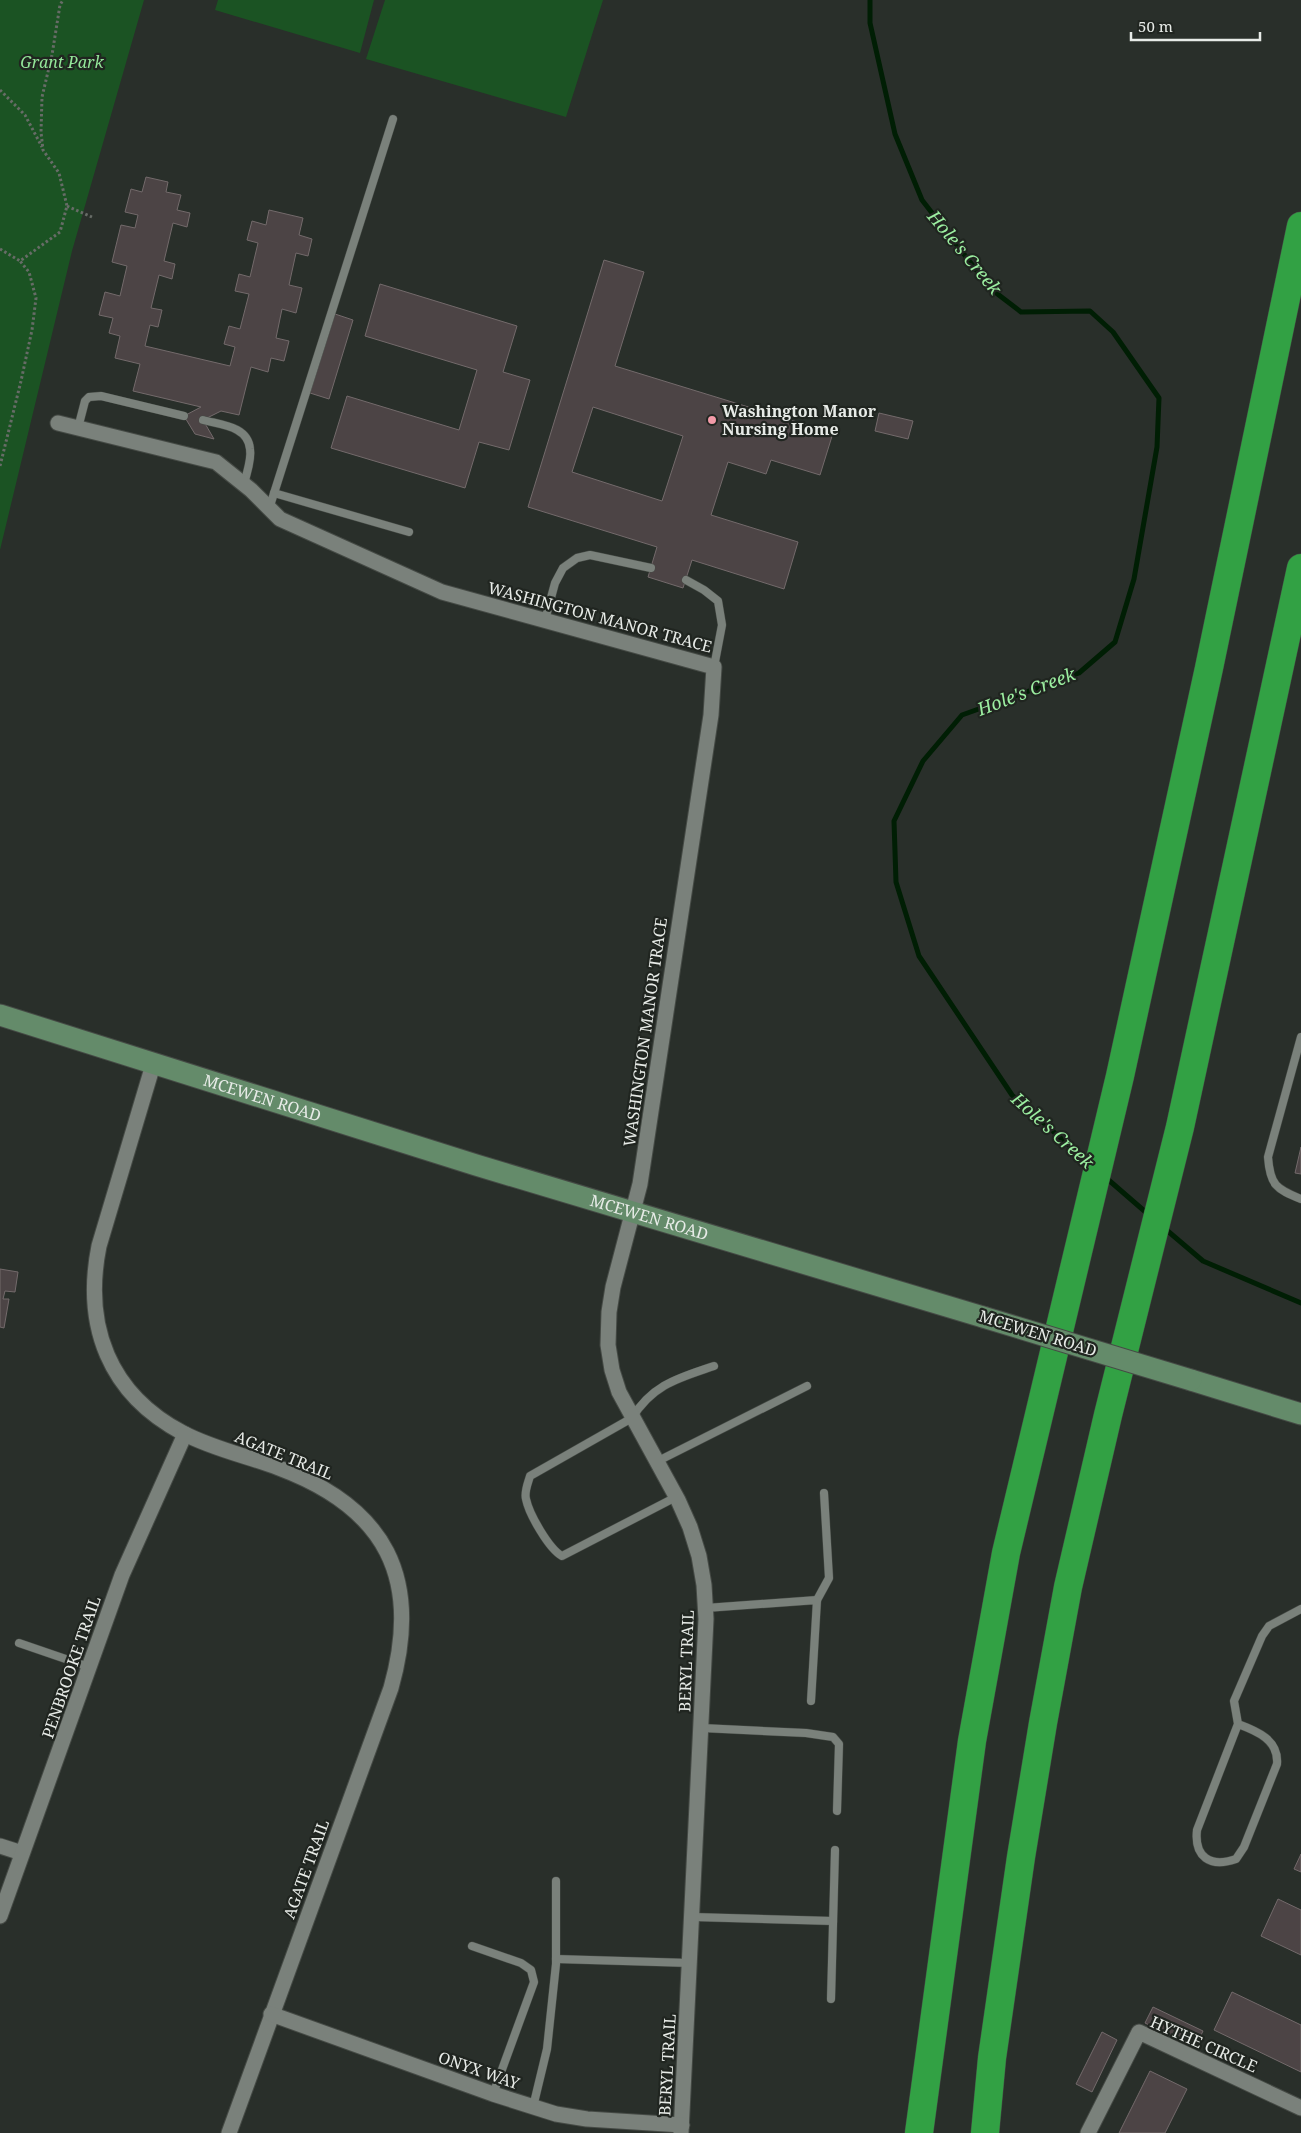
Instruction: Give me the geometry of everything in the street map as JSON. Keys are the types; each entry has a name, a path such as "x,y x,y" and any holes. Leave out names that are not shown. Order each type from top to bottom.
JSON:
{"highway":[{"path":"920,2133 972,1741 1005,1562 1043,1394 1083,1239 1120,1076 1209,668 1301,226"},
{"path":"985,2133 992,2058 1042,1722 1070,1577 1108,1415 1180,1127 1301,568"}],"street":[{"name":"WASHINGTON MANOR TRACE","path":"58,423 216,462 280,519 442,592 714,667 711,715 640,1184 632,1212"},
{"name":"MCEWEN ROAD","path":"0,1015 632,1212 1301,1414"},
{"name":"AGATE TRAIL","path":"154,1064 99,1246 94,1269 93,1293 97,1325 106,1353 130,1392 146,1408 185,1434 281,1468 324,1487 343,1499 360,1514 378,1538 389,1558 399,1588 402,1613 402,1638 391,1688 229,2133"},
{"name":"BERYL TRAIL","path":"632,1212 612,1287 608,1312 608,1345 612,1370 619,1392 690,1527 699,1556 706,1608 702,1728 682,2129"},
{"name":"PENBROOKE TRAIL","path":"0,1916 122,1575 185,1434"},
{"path":"0,1846 22,1853"},
{"name":"ONYX WAY","path":"272,2014 492,2094 533,2107 588,2119 682,2129"},
{"name":"HYTHE CIRCLE","path":"1088,2133 1139,2032 1301,2108"}],"lane":[{"path":"269,509 393,119"},
{"path":"78,428 85,401 89,397 101,396 184,416"},
{"path":"203,420 237,429 244,434 250,449 244,485"},
{"path":"274,493 409,532"},
{"path":"545,620 555,583 563,568 577,558 590,555 651,568"},
{"path":"686,580 704,590 718,601 722,626 714,667"},
{"path":"1301,1037 1268,1157 1270,1175 1279,1190 1301,1199"},
{"path":"676,1498 562,1556 554,1552 545,1541 526,1499 530,1476 632,1418 642,1402 670,1381 714,1366"},
{"path":"656,1462 807,1386"},
{"path":"811,1701 817,1600 829,1578 824,1493"},
{"path":"706,1608 817,1600"},
{"path":"1238,1724 1260,1733 1268,1739 1275,1751 1277,1764 1244,1847 1236,1859 1219,1863 1202,1855 1197,1848 1197,1830 1238,1724 1234,1702 1262,1636 1269,1626 1301,1609"},
{"path":"19,1643 89,1667"},
{"path":"702,1728 806,1733 833,1737 839,1744 837,1812"},
{"path":"831,1999 835,1850"},
{"path":"533,2107 547,2049 556,1959 556,1881"},
{"path":"693,1917 833,1921"},
{"path":"472,1946 521,1963 531,1970 534,1982 492,2094"},
{"path":"556,1959 690,1962"}],"path":[{"path":"43,150 41,132 42,97 54,44 60,5 63,0"},
{"path":"0,90 25,115 43,150 59,173 67,206 60,232 20,261"},
{"path":"67,206 92,216"},
{"path":"0,249 20,261 29,272 36,298 23,372 0,466"}],"green space":[{"name":"Grant Park","path":"0,0 144,0 72,251 0,550"},
{"path":"218,0 374,0 360,53 215,10"},
{"path":"385,0 603,0 566,117 366,59"}],"building":[{"path":"146,177 168,182 166,192 181,195 177,210 190,213 187,227 173,223 164,261 175,264 172,279 159,275 151,308 162,310 158,327 150,325 145,346 230,366 235,347 224,344 229,326 240,329 249,294 235,291 239,274 250,277 258,243 247,240 252,221 266,225 269,210 303,218 299,235 312,239 308,256 296,253 289,285 302,288 296,313 282,309 276,338 289,341 284,361 271,358 268,372 251,367 239,415 221,411 203,420 214,439 195,434 184,416 201,407 133,391 140,364 115,358 120,336 109,333 113,318 99,315 105,292 120,296 127,266 112,262 121,225 135,228 138,215 125,212 131,189 142,192"},
{"name":"Washington Manor Nursing Home","path":"604,260 644,272 615,366 833,433 820,475 771,460 766,474 728,462 711,515 798,542 784,589 692,560 683,588 648,577 657,547 528,507","holes":["593,407 683,436 662,501 572,472"]},
{"path":"380,284 517,326 503,372 530,380 509,450 479,442 465,488 331,448 347,396 459,430 477,370 365,336"},
{"path":"335,314 353,320 329,399 310,393"},
{"path":"879,413 913,421 908,439 875,431"},
{"path":"1301,1147 1301,1174 1295,1173"},
{"path":"0,1269 18,1272 15,1292 5,1291 3,1299 9,1299 4,1328 0,1327"},
{"path":"1301,1854 1301,1872 1294,1869"},
{"path":"1278,1899 1301,1910 1301,1955 1261,1936"},
{"path":"1232,1992 1301,2025 1301,2072 1214,2030"},
{"path":"1153,2007 1203,2031 1195,2047 1145,2023"},
{"path":"1102,2032 1117,2040 1092,2092 1076,2084"},
{"path":"1150,2071 1187,2089 1165,2133 1119,2133"}],"waterway":[{"name":"Hole's Creek","path":"870,0 870,23 895,134 922,200 991,289 1021,312 1090,311 1113,332 1159,398 1157,447 1134,579 1115,642 1079,673 962,715 923,761 894,821 896,882 919,956 1012,1095 1090,1164"},
{"name":"Hole's Creek","path":"1104,1176 1149,1215"},
{"name":"Hole's Creek","path":"1163,1227 1203,1261 1301,1303"}],"place":[{"name":"Washington Manor Nursing Home","path":"712,420"}]}
